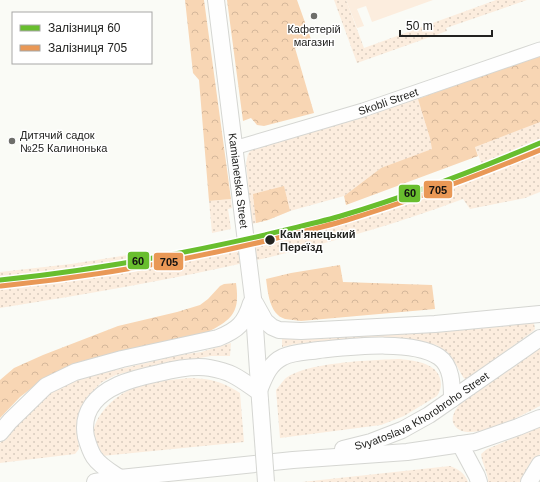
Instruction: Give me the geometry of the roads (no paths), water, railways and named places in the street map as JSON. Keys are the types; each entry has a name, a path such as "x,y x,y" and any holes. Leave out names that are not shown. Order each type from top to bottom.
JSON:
{"main road":[{"name":"Kamianetska Street","path":"216,0 252,296 266,482"},
{"path":"252,296 265,321 272,327 279,330 322,331 428,325 540,314"},
{"path":"0,433 10,421 46,386 75,372 122,359 218,338 229,334 243,322 247,316 252,296"},
{"name":"Svyatoslava Khorobroho Street","path":"293,460 371,442 402,430 429,415 540,338"},
{"path":"118,480 94,457 85,431 85,422 88,412 95,400 117,385 138,378 188,367 209,367 238,376 259,396 265,375 272,365 283,357 300,352 343,347 391,346 429,352 440,358 450,374 452,399"},
{"name":"Svyatoslava Khorobroho Street","path":"95,482 293,460 407,452 475,442 540,418"},
{"path":"460,444 474,469 479,482"},
{"path":"528,482 540,464"}],"street":[{"name":"Skobli Street","path":"234,148 363,110 540,48"}],"rail line":[{"name":"60","path":"0,280 67,272 166,256 324,221 419,191 540,143"},
{"name":"705","path":"1,286 68,278 167,262 232,249 317,228 347,220 420,196 540,150"}],"place":[{"name":"Кафетерій магазин","path":"314,16"},
{"name":"Дитячий садок №25 Калинонька","path":"12,141"},
{"name":"Кам'янецький Переїзд","path":"270,240"}]}
